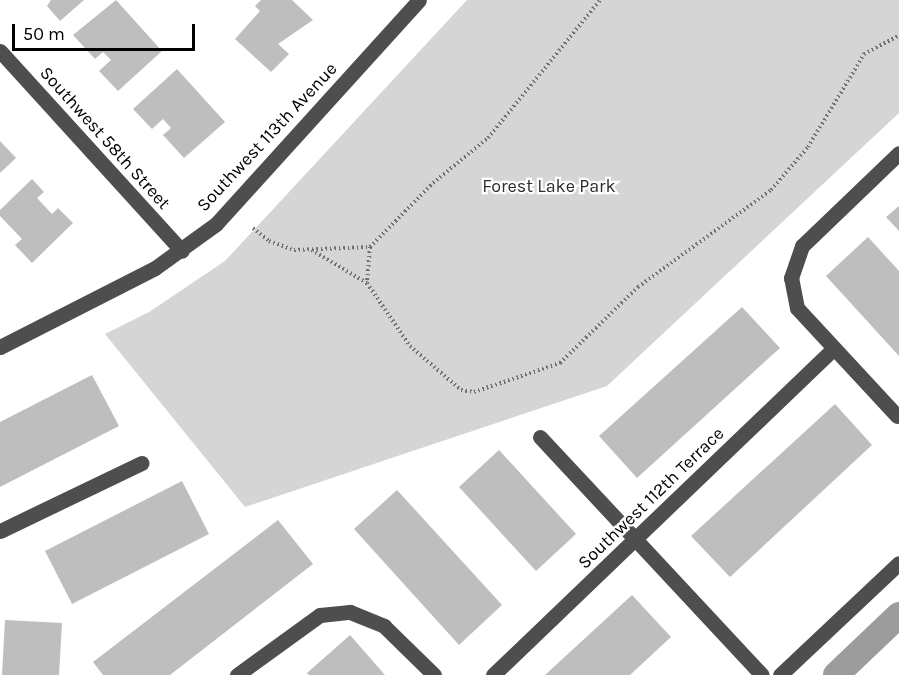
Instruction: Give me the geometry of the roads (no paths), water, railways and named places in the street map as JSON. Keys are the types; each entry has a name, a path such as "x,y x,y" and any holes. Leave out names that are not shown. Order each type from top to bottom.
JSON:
{"street":[{"name":"Southwest 113th Avenue","path":"0,348 182,251 249,189 419,0"},
{"name":"Southwest 58th Street","path":"0,51 182,251"},
{"path":"897,416 797,308 791,278 802,246 899,153"},
{"name":"Southwest 112th Terrace","path":"492,675 637,541 834,348"},
{"path":"540,437 762,675"},
{"path":"0,531 141,463"},
{"path":"780,675 899,563"},
{"path":"237,675 320,615 350,612 384,626 434,675"}],"waterway":[{"path":"836,675 899,615"}],"park label":[{"name":"Forest Lake Park","path":"549,186"}]}
